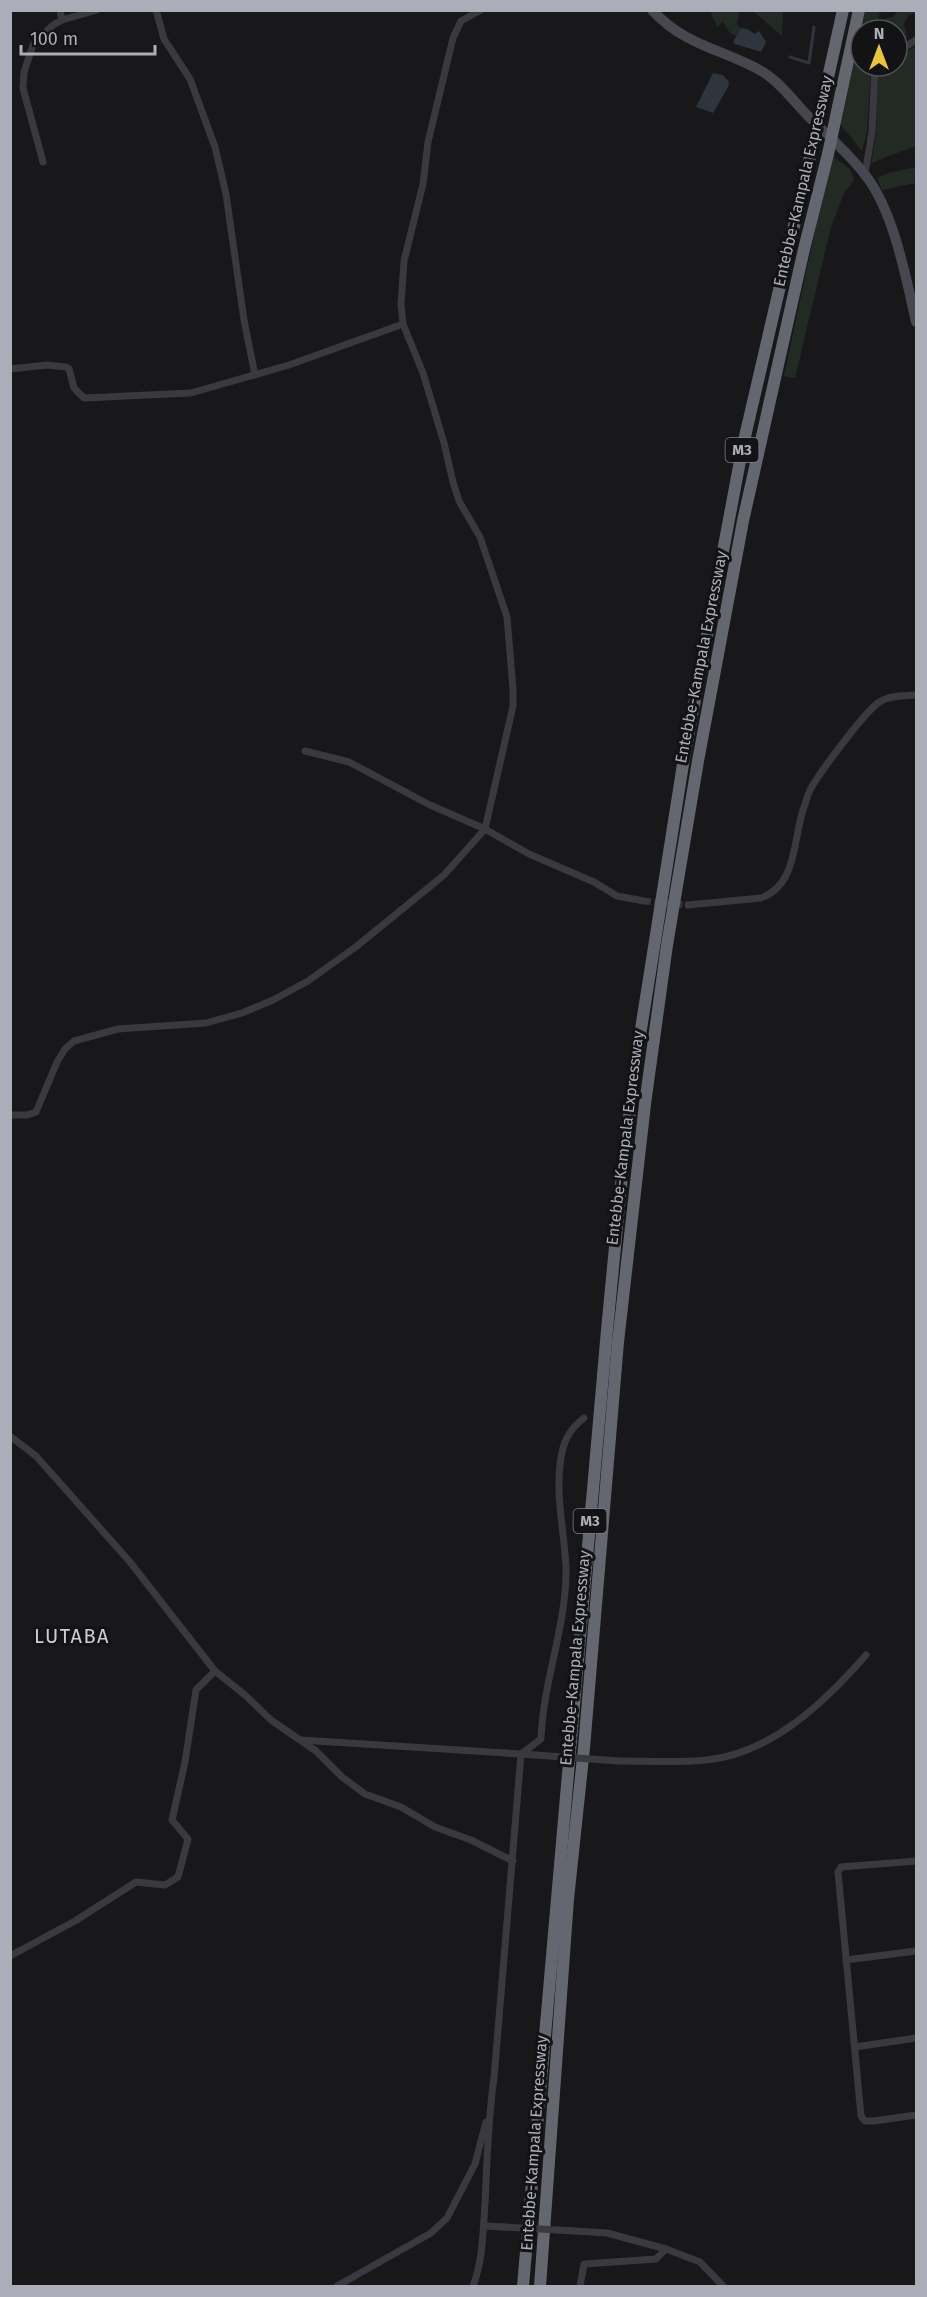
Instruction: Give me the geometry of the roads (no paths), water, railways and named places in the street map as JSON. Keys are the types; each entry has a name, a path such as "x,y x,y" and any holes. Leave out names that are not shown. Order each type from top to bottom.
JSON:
{"highway":[{"name":"Entebbe-Kampala Expressway","path":"523,2286 606,1341 635,1067 684,758 743,445 843,10"},
{"name":"Entebbe-Kampala Expressway","path":"540,2286 568,1899 585,1737 618,1342 645,1104 662,979 700,750 743,521 859,10"}],"main road":[{"path":"652,10 669,26 699,45 768,75 865,174 883,207 899,250 916,322"}],"street":[{"path":"60,10 62,20"},
{"path":"43,162 23,79 33,45 53,25 62,20 97,10"},
{"path":"156,10 164,39 190,79 215,147 226,194 244,320 255,375"},
{"path":"10,1115 27,1115 36,1112 57,1062 65,1049 74,1041 118,1029 206,1023 273,1000 308,981 357,946 444,875 485,829 513,706 507,617 480,537 459,501 430,395 404,324 401,293 404,261 423,184 428,141 453,38 461,21 482,10"},
{"path":"865,174 872,132 874,78"},
{"path":"10,369 47,365 66,367 69,369 74,388 84,398 190,393 314,357 404,324"},
{"path":"688,905 761,898 770,895 778,888 790,868 802,810 810,789 875,704 883,699 916,695"},
{"path":"305,751 349,762 430,805 485,829 529,854 594,882 617,896 644,901"},
{"path":"473,2286 478,2276 484,2226 490,2108 521,1754 541,1739 542,1717 562,1611 566,1567 559,1500 560,1460 566,1438 576,1424 584,1418"},
{"path":"10,1436 36,1456 130,1562 215,1671 271,1720 302,1740 365,1794 401,1807 435,1827 471,1840 513,1861"},
{"path":"302,1740 619,1761 708,1760 737,1754 788,1729 847,1677 866,1655"},
{"path":"10,1956 75,1921 136,1882 165,1885 178,1877 188,1839 172,1820 185,1762 196,1690 215,1671"},
{"path":"916,1861 839,1869 861,2116 865,2121 874,2121 916,2115"},
{"path":"846,1960 916,1951"},
{"path":"855,2047 916,2038"},
{"path":"337,2286 431,2233 447,2218 475,2164 490,2108"},
{"path":"484,2226 608,2233 666,2249 700,2262 723,2286"},
{"path":"580,2286 584,2264 656,2259 666,2249"}],"waterway":[{"path":"790,57 809,63 814,27"}],"tunnel":[{"path":"644,901 688,905"}],"district":[{"name":"LUTABA","path":"72,1636"}]}
